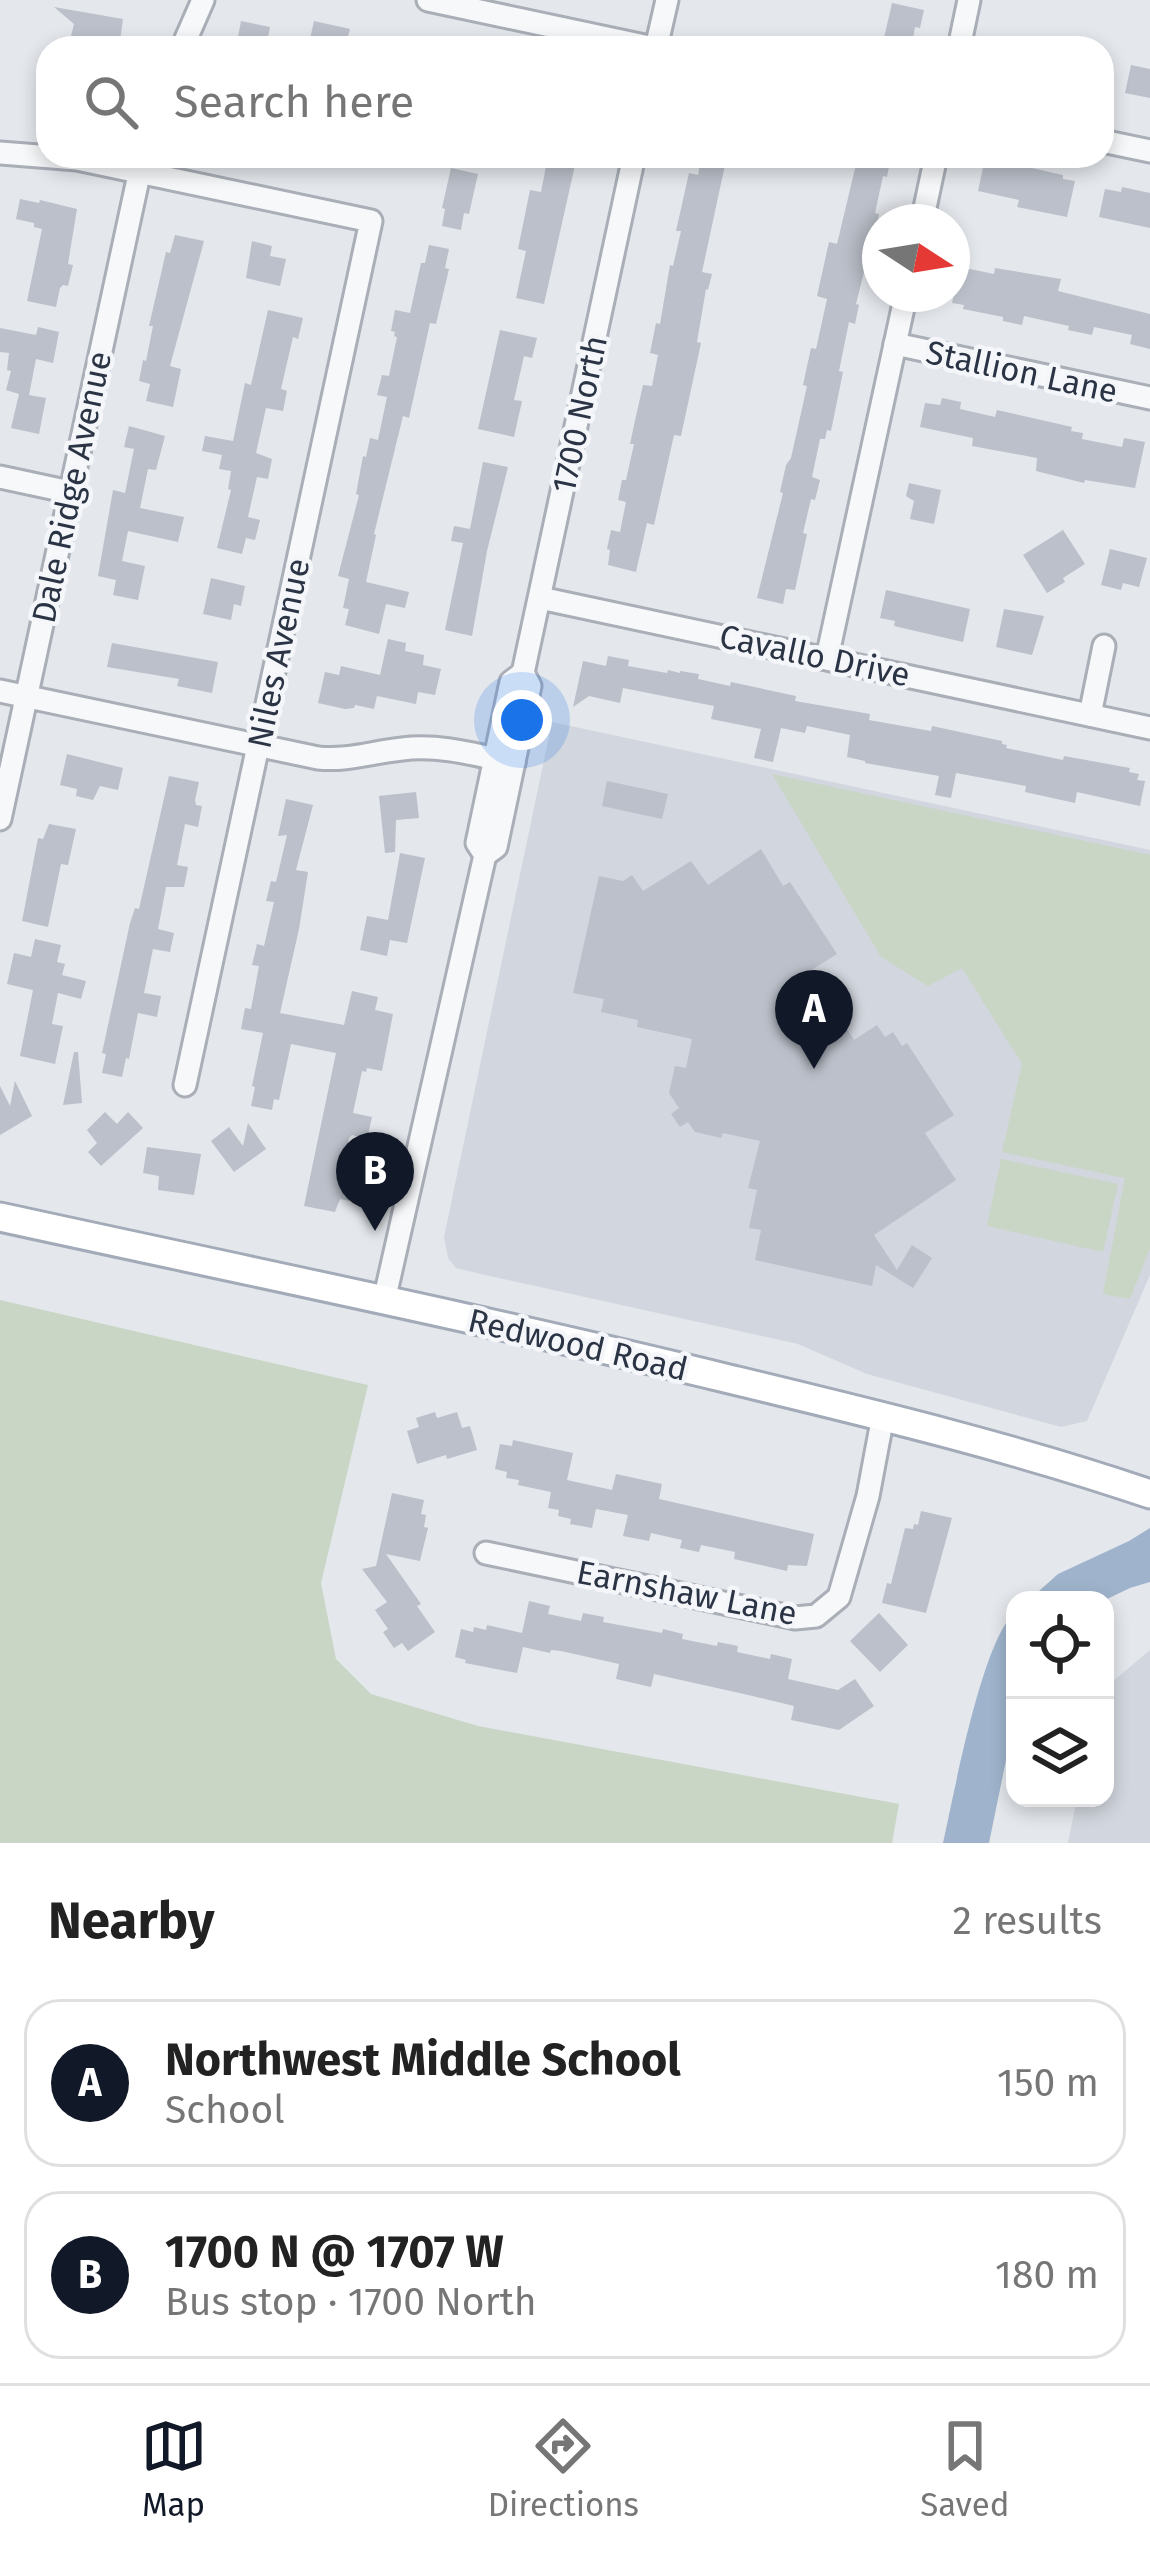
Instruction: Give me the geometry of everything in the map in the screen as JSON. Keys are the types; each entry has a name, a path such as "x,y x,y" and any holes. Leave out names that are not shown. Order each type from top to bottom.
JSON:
{"main road":[{"name":"Redwood Road","path":"0,1217 884,1416 1150,1494"}],"street":[{"path":"187,36 203,0"},
{"path":"428,0 598,36"},
{"path":"658,36 667,0"},
{"path":"962,36 969,0"},
{"path":"1114,144 1150,152"},
{"path":"0,153 36,156"},
{"name":"Dale Ridge Avenue","path":"0,819 140,168"},
{"name":"Niles Avenue","path":"157,168 371,221 185,1085"},
{"name":"1700 North","path":"384,1301 484,855 477,843 530,686 523,673 631,168"},
{"path":"926,204 933,168"},
{"path":"827,658 902,312"},
{"name":"Stallion Lane","path":"895,344 1150,398"},
{"path":"0,477 70,492"},
{"name":"Cavallo Drive","path":"540,598 1150,728"},
{"path":"1090,715 1104,646"},
{"path":"0,691 331,759 420,748 504,761"},
{"name":"Earnshaw Lane","path":"486,1553 795,1618 816,1616 832,1605 844,1587 884,1416"}],"shaded area":[{"path":"552,722 1150,850 1150,1275 1087,1421 1061,1427 867,1374 798,1344 456,1268 448,1258 444,1237"},
{"path":"1150,1650 1150,1843 1068,1843 1075,1807 1114,1807 1114,1680"}],"green space":[{"path":"772,774 1150,855 1150,1248 1130,1299 1103,1294 1125,1178 1002,1152 1022,1064 962,968 928,986 881,957"},
{"path":"1001,1159 1118,1184 1103,1252 987,1226"},
{"path":"0,1300 368,1385 321,1583 336,1659 371,1694 478,1726 899,1804 892,1843 0,1843"}],"water":[{"path":"1150,1528 1150,1582 1114,1596 1114,1591 1039,1591 1058,1574"},
{"path":"1006,1624 1006,1760 989,1843 943,1843 981,1685"}],"building":[{"path":"892,3 924,10 913,36 884,36"},
{"path":"54,7 123,19 121,36 71,36 74,24"},
{"path":"241,21 270,27 268,36 238,36"},
{"path":"314,21 350,29 348,36 311,36"},
{"path":"1131,65 1150,69 1150,98 1125,93"},
{"path":"451,168 478,174 461,230 442,226"},
{"path":"546,168 574,168 544,304 516,298 526,251 518,249 530,190 541,192"},
{"path":"699,168 724,168 702,272 712,274 681,436 674,435 654,525 647,523 636,572 608,565 607,549 611,530 620,532 626,502 618,500 634,444 630,444 643,385 652,386 658,355 650,353 681,231 676,231 689,173 698,175"},
{"path":"855,168 889,168 877,204 862,204 859,305 855,324 849,322 831,431 820,439 812,477 820,480 803,533 807,534 795,590 786,589 783,604 757,598 807,386 803,385 811,348 816,349 827,299 817,296 829,242 837,244"},
{"path":"983,168 1032,168 1075,181 1067,217 1017,207 1019,200 978,191"},
{"path":"1122,187 1150,193 1150,228 1099,217 1105,189 1121,192"},
{"path":"20,199 77,209 68,264 73,265 56,307 27,301 42,229 16,219"},
{"path":"175,235 204,241 170,366 181,369 173,407 146,401 150,384 139,381 166,252 170,253"},
{"path":"252,241 272,246 270,256 286,259 280,286 246,278"},
{"path":"429,245 449,249 445,268 449,269 436,324 430,323 409,418 403,416 366,582 409,592 405,608 386,604 379,634 345,625 349,579 338,576 359,495 363,456 370,438 378,440 387,397 377,395 382,375 389,376 397,337 391,331 395,310 410,313"},
{"path":"995,268 1061,279 1058,291 1150,314 1150,349 1130,344 1132,335 1094,327 1092,335 1024,316 1022,325 1003,321 1003,317 970,310 970,269 994,274"},
{"path":"268,310 303,318 298,339 293,337 281,389 287,391 283,411 266,408 256,453 272,459 268,479 257,477 248,517 260,520 255,540 246,538 242,554 217,548 231,471 219,469 222,455 202,451 205,436 233,441"},
{"path":"38,327 59,332 53,363 36,359 29,395 46,398 39,434 11,428 19,394 6,390 9,353 0,352 0,328 36,335"},
{"path":"500,330 537,338 532,358 524,356 514,400 522,401 514,437 478,429"},
{"path":"942,398 961,402 960,409 995,417 997,410 1072,427 1071,431 1083,433 1082,439 1122,447 1124,438 1145,442 1135,488 1084,483 1036,471 1037,458 972,446 973,438 920,427 925,403 940,405"},
{"path":"129,426 165,436 156,470 148,469 140,508 184,517 178,542 128,531 122,561 145,566 138,600 113,595 116,580 98,576 113,490 125,493 134,449 124,447"},
{"path":"483,462 508,467 472,636 445,630 463,543 451,541 454,526 470,529"},
{"path":"909,483 941,490 934,524 910,519 914,501 906,496"},
{"path":"1063,530 1085,564 1047,593 1023,555"},
{"path":"1110,549 1147,558 1139,587 1123,583 1121,590 1101,585"},
{"path":"211,578 245,586 241,606 234,604 231,620 203,614"},
{"path":"886,590 970,609 963,642 894,626 895,621 880,618"},
{"path":"1004,609 1044,616 1032,655 996,647"},
{"path":"388,639 406,643 405,651 424,655 423,665 441,669 435,695 418,692 416,704 377,696 374,709 318,703 325,672 339,675 341,666 380,675"},
{"path":"112,643 218,662 212,693 177,686 179,679 107,667"},
{"path":"608,656 629,660 628,666 699,674 698,679 730,686 731,682 796,696 795,701 870,714 869,720 931,731 932,726 1002,741 1006,748 1130,768 1129,772 1139,774 1137,780 1145,781 1140,806 1077,792 1075,803 1025,792 1026,786 956,773 951,798 935,795 939,776 847,757 850,735 807,726 805,733 781,728 773,762 754,758 761,729 711,719 714,706 623,688 620,703 589,696 573,707 583,661 606,666"},
{"path":"67,754 123,768 118,790 100,786 93,800 60,785"},
{"path":"169,776 199,782 195,800 202,806 198,827 185,824 177,865 188,867 184,887 166,887 158,929 174,933 170,952 153,949 144,993 161,996 157,1017 138,1013 122,1077 102,1073 106,1054 102,1053"},
{"path":"607,781 668,794 662,819 602,806"},
{"path":"416,792 419,818 396,820 395,852 385,853 379,796"},
{"path":"286,799 313,805 296,870 308,872 280,1013 344,1025 352,991 378,997 375,1010 393,1014 382,1071 362,1071 353,1113 372,1117 367,1139 349,1138 341,1177 359,1181 355,1202 340,1199 335,1212 304,1206 336,1053 291,1044 279,1100 274,1099 272,1110 251,1106 263,1033 241,1029 245,1008 251,1009 259,966 252,965 257,944 264,946 274,902 266,901 271,881 276,882 287,835 278,836"},
{"path":"49,824 76,829 68,865 61,864 48,927 22,921 38,838 43,839"},
{"path":"761,849 783,886 790,882 837,954 800,977 825,1013 833,1008 854,1040 877,1025 885,1037 893,1032 902,1046 907,1043 954,1115 925,1133 956,1180 874,1235 897,1270 912,1245 932,1258 913,1288 876,1265 872,1286 755,1260 761,1230 749,1228 757,1190 748,1188 760,1141 695,1132 688,1122 680,1127 671,1114 679,1108 669,1093 675,1066 686,1068 692,1039 637,1027 638,1020 601,1012 604,999 573,993 599,876 623,881 632,875 643,891 691,861 708,885"},
{"path":"400,853 425,858 407,943 390,940 387,956 360,950 367,916 388,920"},
{"path":"35,939 61,945 57,962 65,964 62,975 86,981 81,999 58,993 52,1024 63,1026 55,1064 20,1056 33,990 7,984 14,953 31,957"},
{"path":"74,1052 78,1052 82,1103 63,1105"},
{"path":"15,1081 32,1116 0,1135 0,1086 10,1106"},
{"path":"105,1112 117,1124 128,1112 143,1128 101,1166 88,1152 97,1143 87,1130"},
{"path":"248,1123 266,1149 234,1172 211,1141 229,1127 243,1146"},
{"path":"147,1147 201,1154 194,1195 158,1190 159,1176 143,1173"},
{"path":"435,1412 437,1418 457,1412 462,1428 470,1426 477,1450 417,1464 407,1431 419,1427 416,1418"},
{"path":"513,1440 573,1453 567,1480 612,1490 616,1474 662,1484 659,1499 814,1534 807,1566 788,1565 787,1571 734,1559 735,1552 701,1545 699,1552 680,1548 682,1540 651,1533 649,1541 623,1536 628,1515 596,1509 592,1528 570,1524 571,1519 558,1516 559,1510 548,1508 551,1492 518,1485 519,1480 495,1469 500,1444 512,1446"},
{"path":"392,1493 424,1500 421,1514 426,1515 424,1527 428,1528 420,1561 386,1554 435,1632 408,1651 402,1643 394,1648 383,1632 388,1629 375,1610 387,1602 362,1569 376,1566"},
{"path":"921,1511 952,1518 926,1613 882,1603 905,1528 918,1525"},
{"path":"529,1601 550,1606 548,1614 581,1621 583,1613 604,1617 603,1622 683,1634 682,1639 738,1646 737,1652 792,1659 788,1679 838,1690 855,1679 874,1706 839,1730 791,1720 794,1706 744,1694 654,1674 651,1687 616,1679 619,1664 561,1651 523,1647 517,1673 455,1657 461,1629 486,1630 487,1625 522,1633"},
{"path":"879,1613 908,1645 880,1672 850,1641"}],"place":[{"name":"Northwest Middle School","path":"814,1069"},
{"name":"1700 N @ 1707 W","path":"375,1231"}]}
